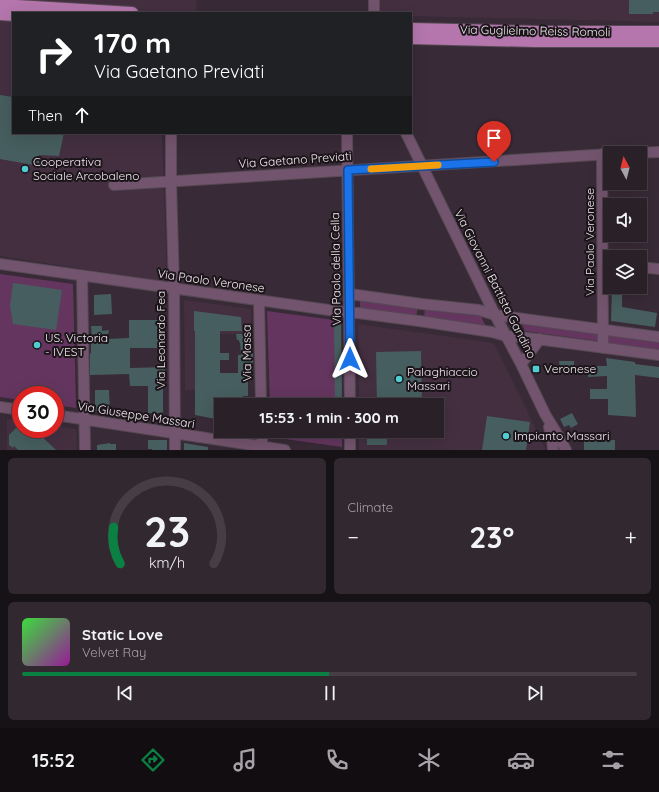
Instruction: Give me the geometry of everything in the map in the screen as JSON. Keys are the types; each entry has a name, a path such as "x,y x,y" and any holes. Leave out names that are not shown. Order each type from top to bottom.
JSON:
{"main road":[{"path":"0,5 116,12"},
{"path":"0,14 12,15"},
{"name":"Via Guglielmo Reiss Romoli","path":"412,29 552,32 659,32"},
{"name":"Via Guglielmo Reiss Romoli","path":"412,38 535,41 659,41"}],"street":[{"path":"374,0 374,12"},
{"name":"Via Leonardo Fea","path":"171,134 174,289 174,450"},
{"name":"Via Paolo della Cella","path":"347,134 350,398"},
{"name":"Via Giovanni Battista Gandino","path":"406,134 545,414 566,450"},
{"path":"647,152 659,152"},
{"path":"422,166 603,154"},
{"name":"Via Gaetano Previati","path":"171,182 422,166"},
{"path":"114,185 171,182"},
{"name":"Via Paolo Veronese","path":"606,190 607,250"},
{"name":"Via Paolo Veronese","path":"0,264 259,301 419,321 492,332 506,336 540,339 659,355"},
{"path":"647,268 659,270"},
{"path":"82,276 85,450"},
{"path":"350,294 479,310 496,315 659,337"},
{"name":"Via Paolo Veronese","path":"603,348 605,294"},
{"name":"Via Massa","path":"259,301 261,398"},
{"path":"419,321 422,304"},
{"path":"521,364 540,339"},
{"path":"0,407 12,409"},
{"name":"Via Giovanni Battista Gandino","path":"545,414 552,437 553,450"},
{"name":"Via Giuseppe Massari","path":"64,416 262,448 285,450"},
{"path":"552,437 558,450"},
{"path":"350,438 350,450"}],"shaded area":[{"path":"0,0 197,0 196,12 12,12 12,134 162,134 167,282 0,256"},
{"path":"376,0 659,0 659,22 412,16 412,12 376,12"},
{"name":"US. Victoria - IVEST","path":"0,274 73,284 76,408 64,406 64,386 12,386 12,399 0,397"},
{"path":"184,300 251,309 251,334 220,334 220,389 185,390"},
{"path":"360,300 418,308 416,316 360,308"},
{"path":"425,309 481,316 485,325 424,317"},
{"path":"267,311 341,321 342,398 270,398"},
{"path":"358,324 494,343 546,450 359,450 359,438 444,438 444,398 359,398"},
{"path":"522,324 598,334 598,341 525,331"},
{"path":"609,335 659,342 659,350 608,343"},
{"path":"7,419 12,420 12,438 64,438 64,427 76,429 77,450 7,450"},
{"path":"278,438 342,438 342,447"}],"building":[{"path":"629,0 659,0 659,12 653,12 653,14 629,14"},
{"path":"0,95 12,97 12,134 64,134 59,156 39,155 39,166 0,159"},
{"path":"13,283 62,290 56,330 13,324 10,306"},
{"path":"111,294 112,314 94,315 94,295"},
{"path":"612,294 622,294 622,307 657,313 655,327 611,321"},
{"path":"194,311 241,317 242,331 220,331 220,353 229,353 229,360 220,360 220,373 238,373 238,355 241,355 240,342 237,340 236,334 249,334 250,352 253,352 253,373 249,374 250,381 248,381 248,396 243,396 243,398 214,398 214,419 195,415"},
{"path":"129,320 165,320 164,348 130,348 130,368 165,367 163,413 148,413 148,386 130,386 129,374 90,375 92,339 91,326 102,326 102,331 109,330 107,339 129,338"},
{"path":"334,320 341,321 342,398 335,398"},
{"name":"Palaghiaccio Massari","path":"421,351 422,398 377,398 376,352"},
{"path":"606,358 659,367 659,378 635,375 636,417 608,415 608,399 590,399 590,389 607,389 607,376 588,377 588,366 607,366"},
{"path":"559,361 574,361 574,369 560,370"},
{"path":"95,390 109,390 110,411 95,411"},
{"path":"572,413 578,424 571,428 569,425 564,427 560,419"},
{"name":"Impianto Massari","path":"487,416 530,422 526,450 482,450"},
{"path":"12,432 12,438 43,438 56,450 18,450 14,446 13,448 9,445 9,435"},
{"path":"367,438 387,438 387,445 367,445"},
{"path":"148,440 167,440 167,450 148,449"},
{"path":"584,440 615,440 615,450 584,450"},
{"path":"110,443 116,444 116,450 97,450 97,445"},
{"path":"184,443 208,447 208,450 184,450"}],"slow traffic":[{"path":"371,169 438,165"}],"place":[{"name":"Cooperativa Sociale Arcobaleno","path":"25,169"},
{"name":"US. Victoria - IVEST","path":"37,345"},
{"name":"Veronese","path":"536,369"},
{"name":"Palaghiaccio Massari","path":"399,379"},
{"name":"Impianto Massari","path":"506,436"}],"route":[{"path":"350,359 348,170 494,162"}]}
